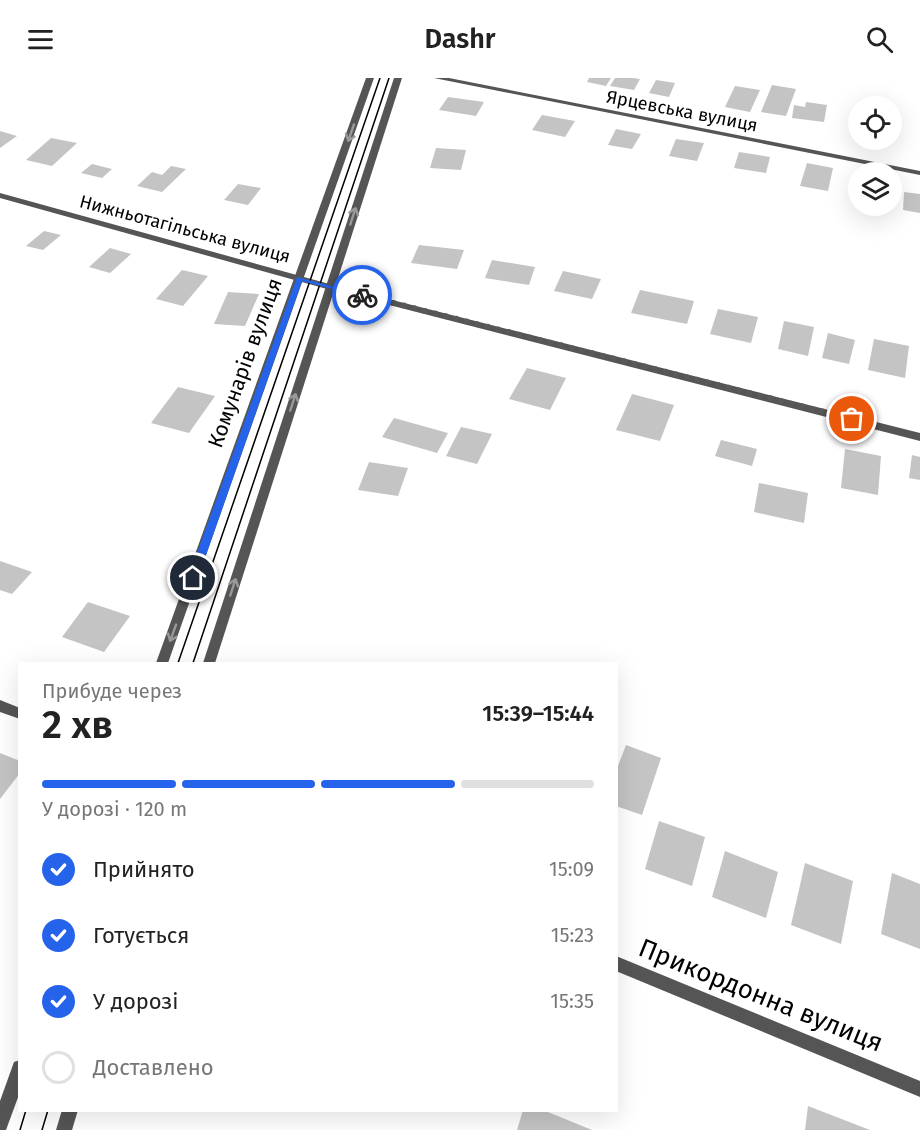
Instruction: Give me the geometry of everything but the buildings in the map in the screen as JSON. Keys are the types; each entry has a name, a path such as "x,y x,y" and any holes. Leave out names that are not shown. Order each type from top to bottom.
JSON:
{"street":[{"name":"Комунарів вулиця","path":"162,662 370,78"},
{"path":"209,662 398,78"},
{"name":"Ярцевська вулиця","path":"438,78 920,173"},
{"name":"Нижньотагільська вулиця","path":"0,195 330,287 920,437"},
{"path":"0,706 18,713"},
{"name":"Прикордонна вулиця","path":"618,964 920,1089"},
{"path":"0,1124 18,1074"},
{"path":"64,1130 69,1112"}],"tram line":[{"path":"178,662 380,78"},
{"path":"193,662 389,78"},
{"path":"20,1130 25,1112"},
{"path":"42,1130 47,1112"}],"way so far":[{"path":"362,295 852,419"}],"route":[{"path":"193,578 300,278 362,295"}]}
